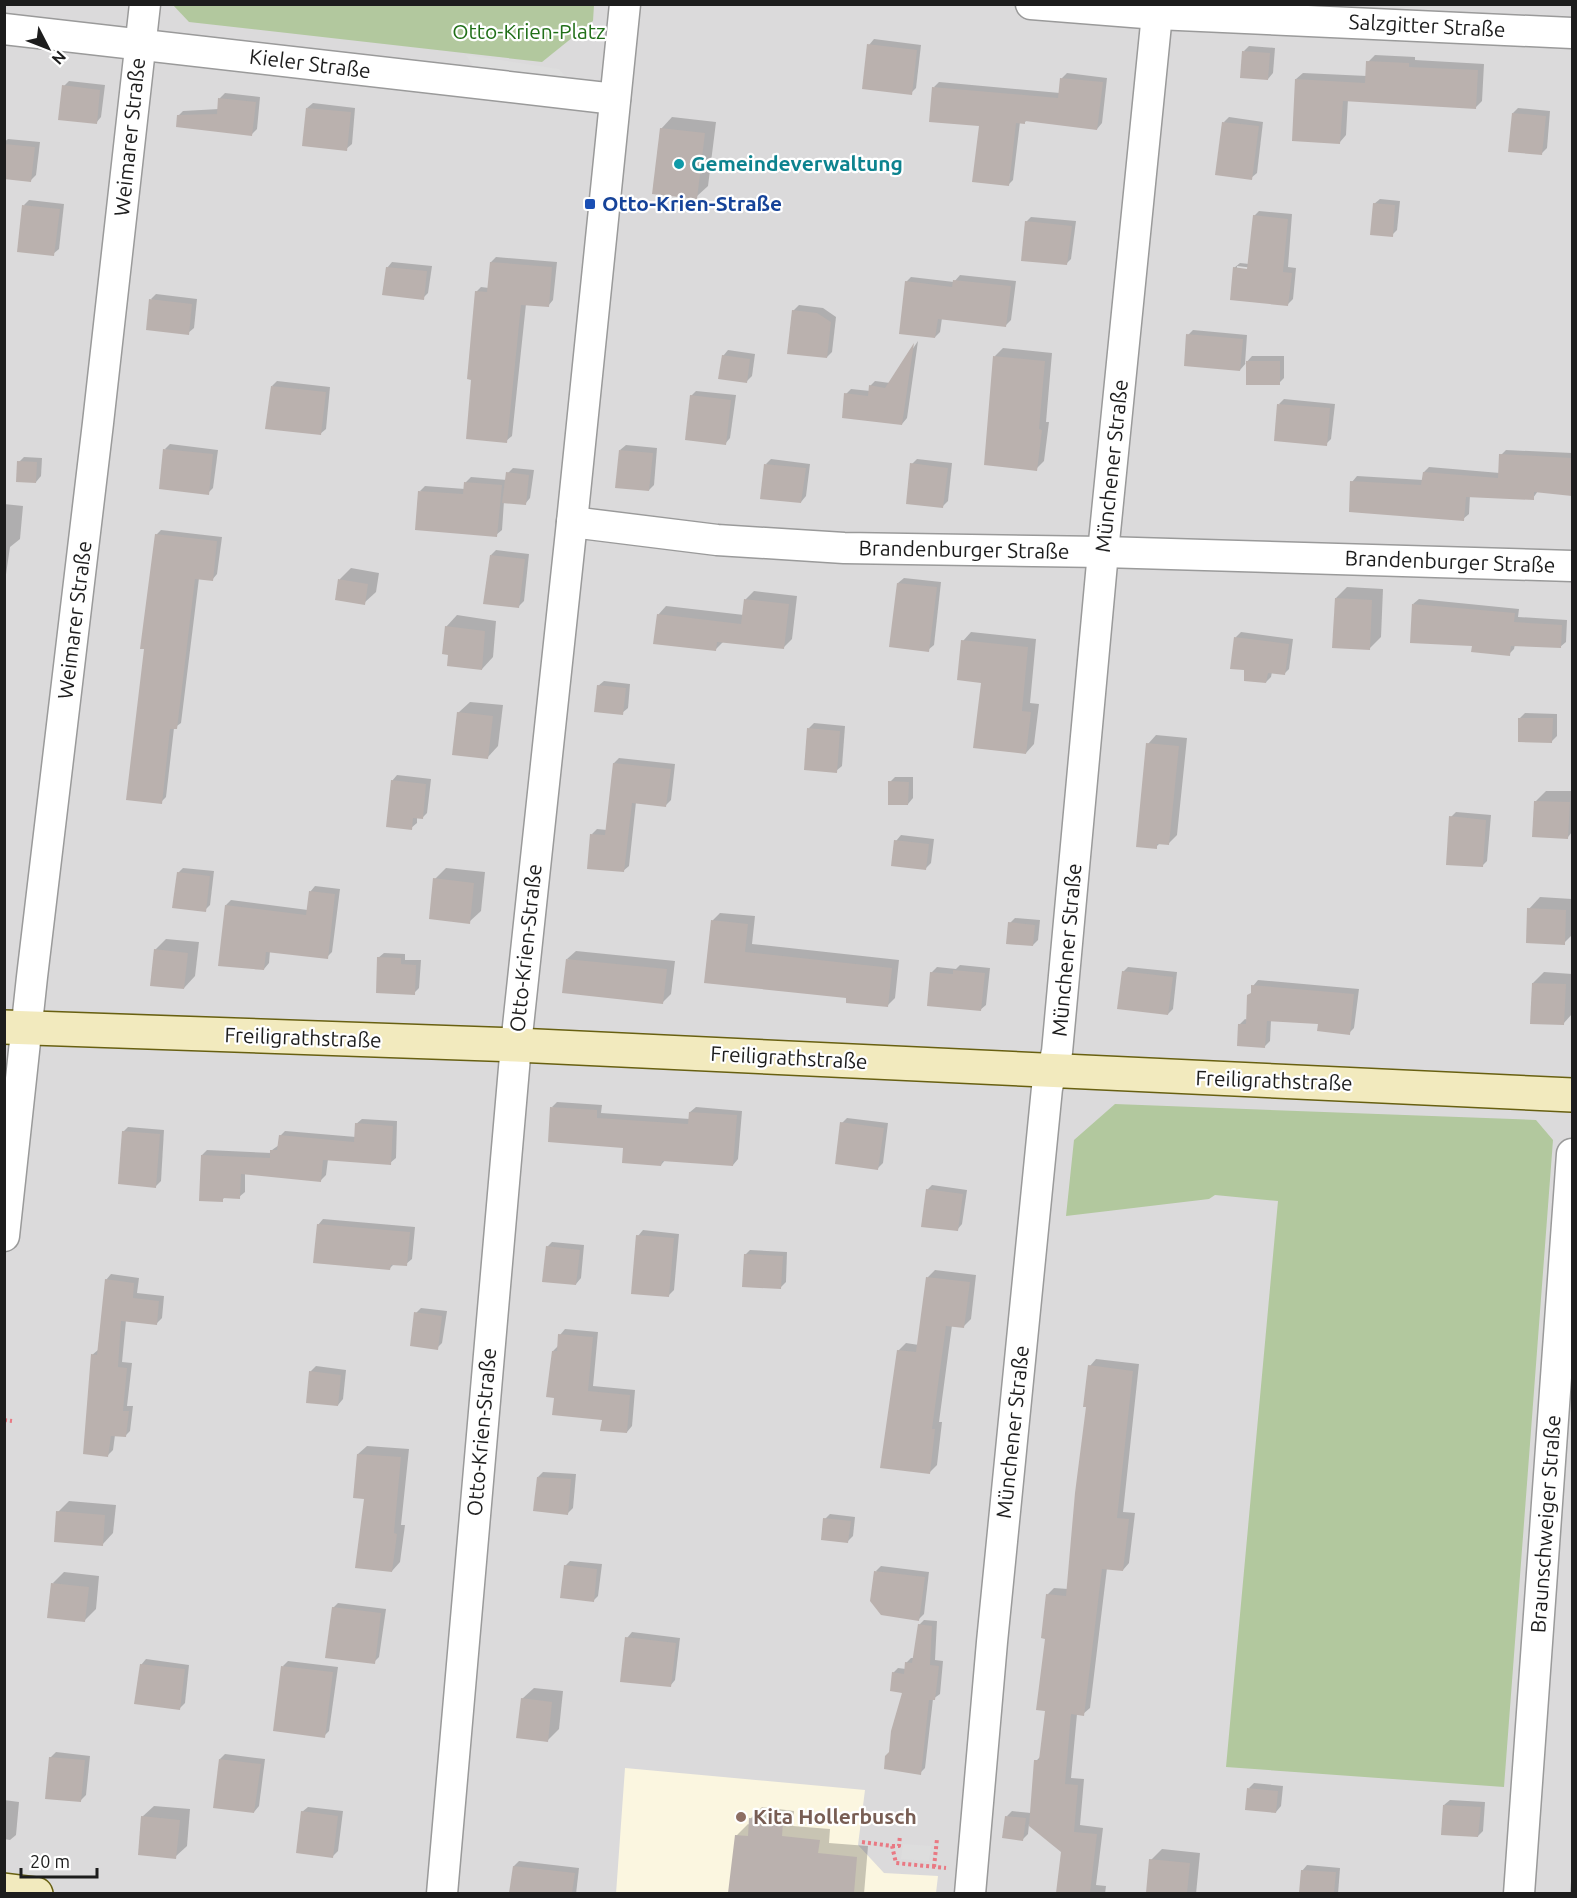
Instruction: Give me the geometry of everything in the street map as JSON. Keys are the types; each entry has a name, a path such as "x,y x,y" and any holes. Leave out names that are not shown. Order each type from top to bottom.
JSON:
{"street":[{"name":"Weimarer Straße","path":"4,1236 15,1028 100,413 145,4"},
{"name":"Otto-Krien-Straße","path":"442,1893 516,1045 625,4"},
{"name":"Salzgitter Straße","path":"1031,4 1158,9 1572,33"},
{"name":"Münchener Straße","path":"959,1885 997,1596 1047,1088 1057,1053 1103,552 1158,9"},
{"name":"Kieler Straße","path":"4,29 615,99"},
{"name":"Brandenburger Straße","path":"572,522 717,540 844,548 1103,552 1572,566"},
{"name":"Freiligrathstraße","path":"15,1028 516,1045 1572,1095"},
{"name":"Braunschweiger Straße","path":"1519,1893 1572,1154"},
{"path":"4,1890 36,1893"}],"path":[{"path":"4,1420 12,1421"},
{"path":"862,1842 899,1846 900,1835"},
{"path":"934,1867 937,1839"},
{"path":"892,1846 897,1863 949,1868 959,1885"}],"shaded area":[{"path":"5,5 1572,5 1572,1893 5,1893"},
{"path":"466,55 559,69 573,86 477,72"},
{"name":"Kita Hollerbusch","path":"625,1768 865,1790 858,1845 884,1873 938,1876 936,1893 616,1894"},
{"path":"903,1844 931,1846 929,1861 901,1859"}],"green space":[{"name":"Otto-Krien-Platz","path":"173,5 594,5 593,21 542,62 189,22"},
{"path":"1115,1104 1536,1120 1553,1140 1504,1787 1226,1767 1278,1201 1215,1195 1209,1199 1066,1216 1074,1140"}],"building":[{"path":"867,44 917,50 912,95 862,89"},
{"path":"1242,51 1270,53 1268,80 1240,78"},
{"path":"1366,61 1409,63 1409,67 1478,70 1476,109 1343,101 1340,144 1292,141 1295,79 1365,83"},
{"path":"1060,78 1103,82 1097,130 1025,121 1025,124 1016,123 1009,186 972,182 979,126 929,122 932,87 1058,98"},
{"path":"62,85 100,90 97,124 58,120"},
{"path":"218,98 256,102 252,136 176,127 177,115 217,114"},
{"path":"306,108 351,112 347,151 302,146"},
{"path":"1512,113 1546,116 1542,155 1508,152"},
{"path":"1222,122 1259,126 1252,180 1215,175"},
{"name":"Gemeindeverwaltung","path":"660,128 705,133 697,199 652,194"},
{"path":"4,144 35,147 31,182 4,179"},
{"path":"1373,203 1395,205 1393,237 1370,235"},
{"path":"22,205 60,209 54,256 17,252"},
{"path":"1253,215 1288,219 1283,272 1292,273 1288,306 1230,300 1233,267 1247,269"},
{"path":"1025,221 1072,226 1067,265 1021,261"},
{"path":"490,262 552,267 549,307 521,305 507,443 466,439 471,380 467,379 475,291 487,292"},
{"path":"386,267 427,271 424,300 382,295"},
{"path":"953,280 1011,286 1006,327 938,319 935,338 899,334 905,281 952,287"},
{"path":"149,299 192,304 189,335 146,330"},
{"path":"792,310 817,313 831,322 827,358 787,354"},
{"path":"1186,334 1243,339 1240,371 1184,366"},
{"path":"914,343 902,425 842,418 844,393 868,396 869,385 885,388"},
{"path":"722,355 750,359 747,383 718,379"},
{"path":"993,356 1045,361 1039,429 1042,430 1037,471 984,465"},
{"path":"1246,361 1280,361 1280,385 1246,385"},
{"path":"271,386 326,392 321,435 265,429"},
{"path":"690,395 731,400 726,445 685,440"},
{"path":"1277,404 1330,408 1327,446 1274,441"},
{"path":"163,449 213,454 209,495 159,489"},
{"path":"619,450 653,453 649,491 615,488"},
{"path":"1499,454 1572,458 1572,496 1534,492 1534,500 1466,497 1464,521 1349,512 1350,481 1421,485 1423,472 1498,478"},
{"path":"17,461 37,462 36,483 16,482"},
{"path":"910,463 948,468 943,508 906,504"},
{"path":"764,464 806,468 801,503 760,499"},
{"path":"506,472 529,475 526,505 502,503"},
{"path":"464,482 502,485 497,537 415,530 418,491 463,494"},
{"path":"155,534 217,541 213,581 195,579 177,729 170,729 162,804 126,800 144,649 140,649"},
{"path":"490,555 525,559 519,608 483,604"},
{"path":"338,579 368,584 365,605 335,600"},
{"path":"897,583 937,587 929,652 889,647"},
{"path":"1335,598 1372,600 1370,650 1332,648"},
{"path":"744,599 789,604 784,649 717,642 716,651 653,644 657,614 741,624"},
{"path":"1412,604 1515,613 1514,622 1562,625 1561,648 1511,646 1510,656 1471,652 1472,646 1410,643"},
{"path":"445,626 485,631 482,670 447,666 448,655 442,654"},
{"path":"1234,637 1289,644 1285,675 1268,673 1266,683 1244,681 1244,670 1230,669"},
{"path":"961,640 1028,647 1022,711 1031,712 1026,754 973,748 981,683 957,680"},
{"path":"597,685 626,688 623,715 594,712"},
{"path":"457,712 493,716 488,759 452,755"},
{"path":"1518,718 1553,718 1552,743 1518,742"},
{"path":"807,728 840,731 837,773 804,770"},
{"path":"1146,743 1179,746 1169,845 1157,844 1157,849 1136,847"},
{"path":"613,763 671,769 666,807 632,803 624,872 587,869 590,834 605,835"},
{"path":"391,780 426,784 423,819 413,818 412,830 386,827"},
{"path":"888,781 909,782 908,805 888,805"},
{"path":"1534,801 1570,802 1568,839 1532,837"},
{"path":"1449,816 1486,820 1483,867 1446,865"},
{"path":"894,840 929,844 926,870 891,866"},
{"path":"177,872 210,876 206,912 172,908"},
{"path":"433,878 474,883 470,924 429,919"},
{"path":"309,891 335,894 328,959 266,952 264,970 218,966 225,905 306,915"},
{"path":"1527,908 1566,910 1565,945 1526,943"},
{"path":"711,920 748,924 745,952 892,968 888,1007 846,1003 846,998 704,983"},
{"path":"1008,922 1035,925 1033,946 1006,944"},
{"path":"154,949 188,953 184,989 150,986"},
{"path":"377,957 401,958 401,964 416,965 415,995 376,993"},
{"path":"566,959 667,969 663,1004 562,993"},
{"path":"953,970 985,973 981,1011 927,1006 930,972 953,974"},
{"path":"1122,971 1173,977 1168,1015 1117,1009"},
{"path":"1532,983 1566,984 1564,1025 1530,1024"},
{"path":"1251,985 1354,994 1350,1035 1317,1031 1318,1024 1267,1021 1265,1048 1237,1046 1238,1024 1246,1024 1247,995 1251,993"},
{"path":"550,1107 597,1110 597,1118 688,1124 689,1112 737,1115 733,1166 662,1161 661,1166 622,1163 623,1148 548,1142"},
{"path":"840,1122 884,1128 878,1170 835,1164"},
{"path":"355,1123 393,1126 391,1165 323,1160 321,1182 241,1174 240,1199 223,1198 223,1202 199,1201 201,1155 270,1158 270,1150 277,1150 279,1135 354,1142"},
{"path":"122,1131 160,1134 156,1188 118,1184"},
{"path":"926,1189 963,1194 958,1231 921,1227"},
{"path":"317,1224 410,1232 407,1266 391,1265 390,1270 313,1263"},
{"path":"636,1235 674,1238 669,1297 631,1294"},
{"path":"546,1246 580,1250 576,1285 542,1282"},
{"path":"744,1254 783,1256 781,1289 742,1287"},
{"path":"926,1277 970,1282 964,1328 946,1326 932,1429 935,1429 930,1474 880,1468 897,1350 916,1352"},
{"path":"105,1279 134,1283 133,1298 159,1301 157,1325 121,1321 118,1367 127,1368 123,1411 129,1411 126,1437 111,1436 108,1457 83,1454 91,1354 97,1355"},
{"path":"414,1312 442,1316 438,1350 410,1346"},
{"path":"558,1334 593,1337 588,1391 630,1395 627,1433 600,1431 602,1420 552,1415 554,1398 546,1397 552,1351 557,1351"},
{"path":"1088,1365 1133,1371 1117,1518 1129,1519 1123,1571 1102,1569 1084,1716 1071,1714 1065,1784 1078,1785 1074,1832 1097,1834 1090,1893 1056,1893 1061,1852 1029,1826 1034,1760 1039,1760 1045,1711 1036,1710 1045,1639 1041,1638 1046,1594 1066,1596 1075,1493 1086,1407 1083,1407"},
{"path":"309,1371 341,1375 338,1406 306,1403"},
{"path":"357,1454 401,1457 394,1533 397,1534 392,1572 355,1568 364,1499 353,1498"},
{"path":"537,1477 571,1479 568,1515 533,1511"},
{"path":"56,1511 105,1515 103,1546 54,1542"},
{"path":"823,1518 851,1521 848,1543 821,1540"},
{"path":"564,1565 597,1569 594,1602 560,1598"},
{"path":"874,1571 925,1577 919,1621 881,1615 870,1601"},
{"path":"51,1583 89,1587 85,1622 47,1618"},
{"path":"332,1607 381,1613 375,1664 325,1658"},
{"path":"918,1624 932,1626 930,1665 939,1666 935,1700 929,1700 921,1775 884,1769 885,1756 889,1752 891,1731 902,1693 890,1691 892,1672 904,1674 905,1662 912,1663"},
{"path":"625,1637 676,1643 671,1687 620,1682"},
{"path":"140,1664 185,1669 180,1710 134,1704"},
{"path":"281,1666 333,1672 325,1738 273,1731"},
{"path":"521,1698 552,1702 548,1742 516,1738"},
{"path":"49,1757 85,1760 81,1802 45,1799"},
{"path":"219,1759 261,1764 254,1813 213,1808"},
{"path":"1247,1788 1278,1791 1276,1813 1245,1810"},
{"path":"1443,1805 1481,1807 1478,1837 1441,1835"},
{"path":"301,1811 338,1816 333,1858 296,1853"},
{"path":"141,1816 180,1820 176,1859 138,1855"},
{"path":"1005,1816 1026,1818 1023,1841 1002,1838"},
{"path":"749,1818 783,1821 782,1836 820,1840 818,1853 857,1857 854,1893 728,1893 735,1835 748,1836"},
{"path":"1149,1859 1190,1863 1187,1893 1146,1893"},
{"path":"513,1866 575,1873 572,1893 509,1893"},
{"path":"1301,1870 1336,1872 1334,1893 1299,1893"}],"place":[{"name":"Gemeindeverwaltung","path":"679,164"},
{"name":"Otto-Krien-Straße","path":"590,204"},
{"name":"Kita Hollerbusch","path":"741,1817"}]}
